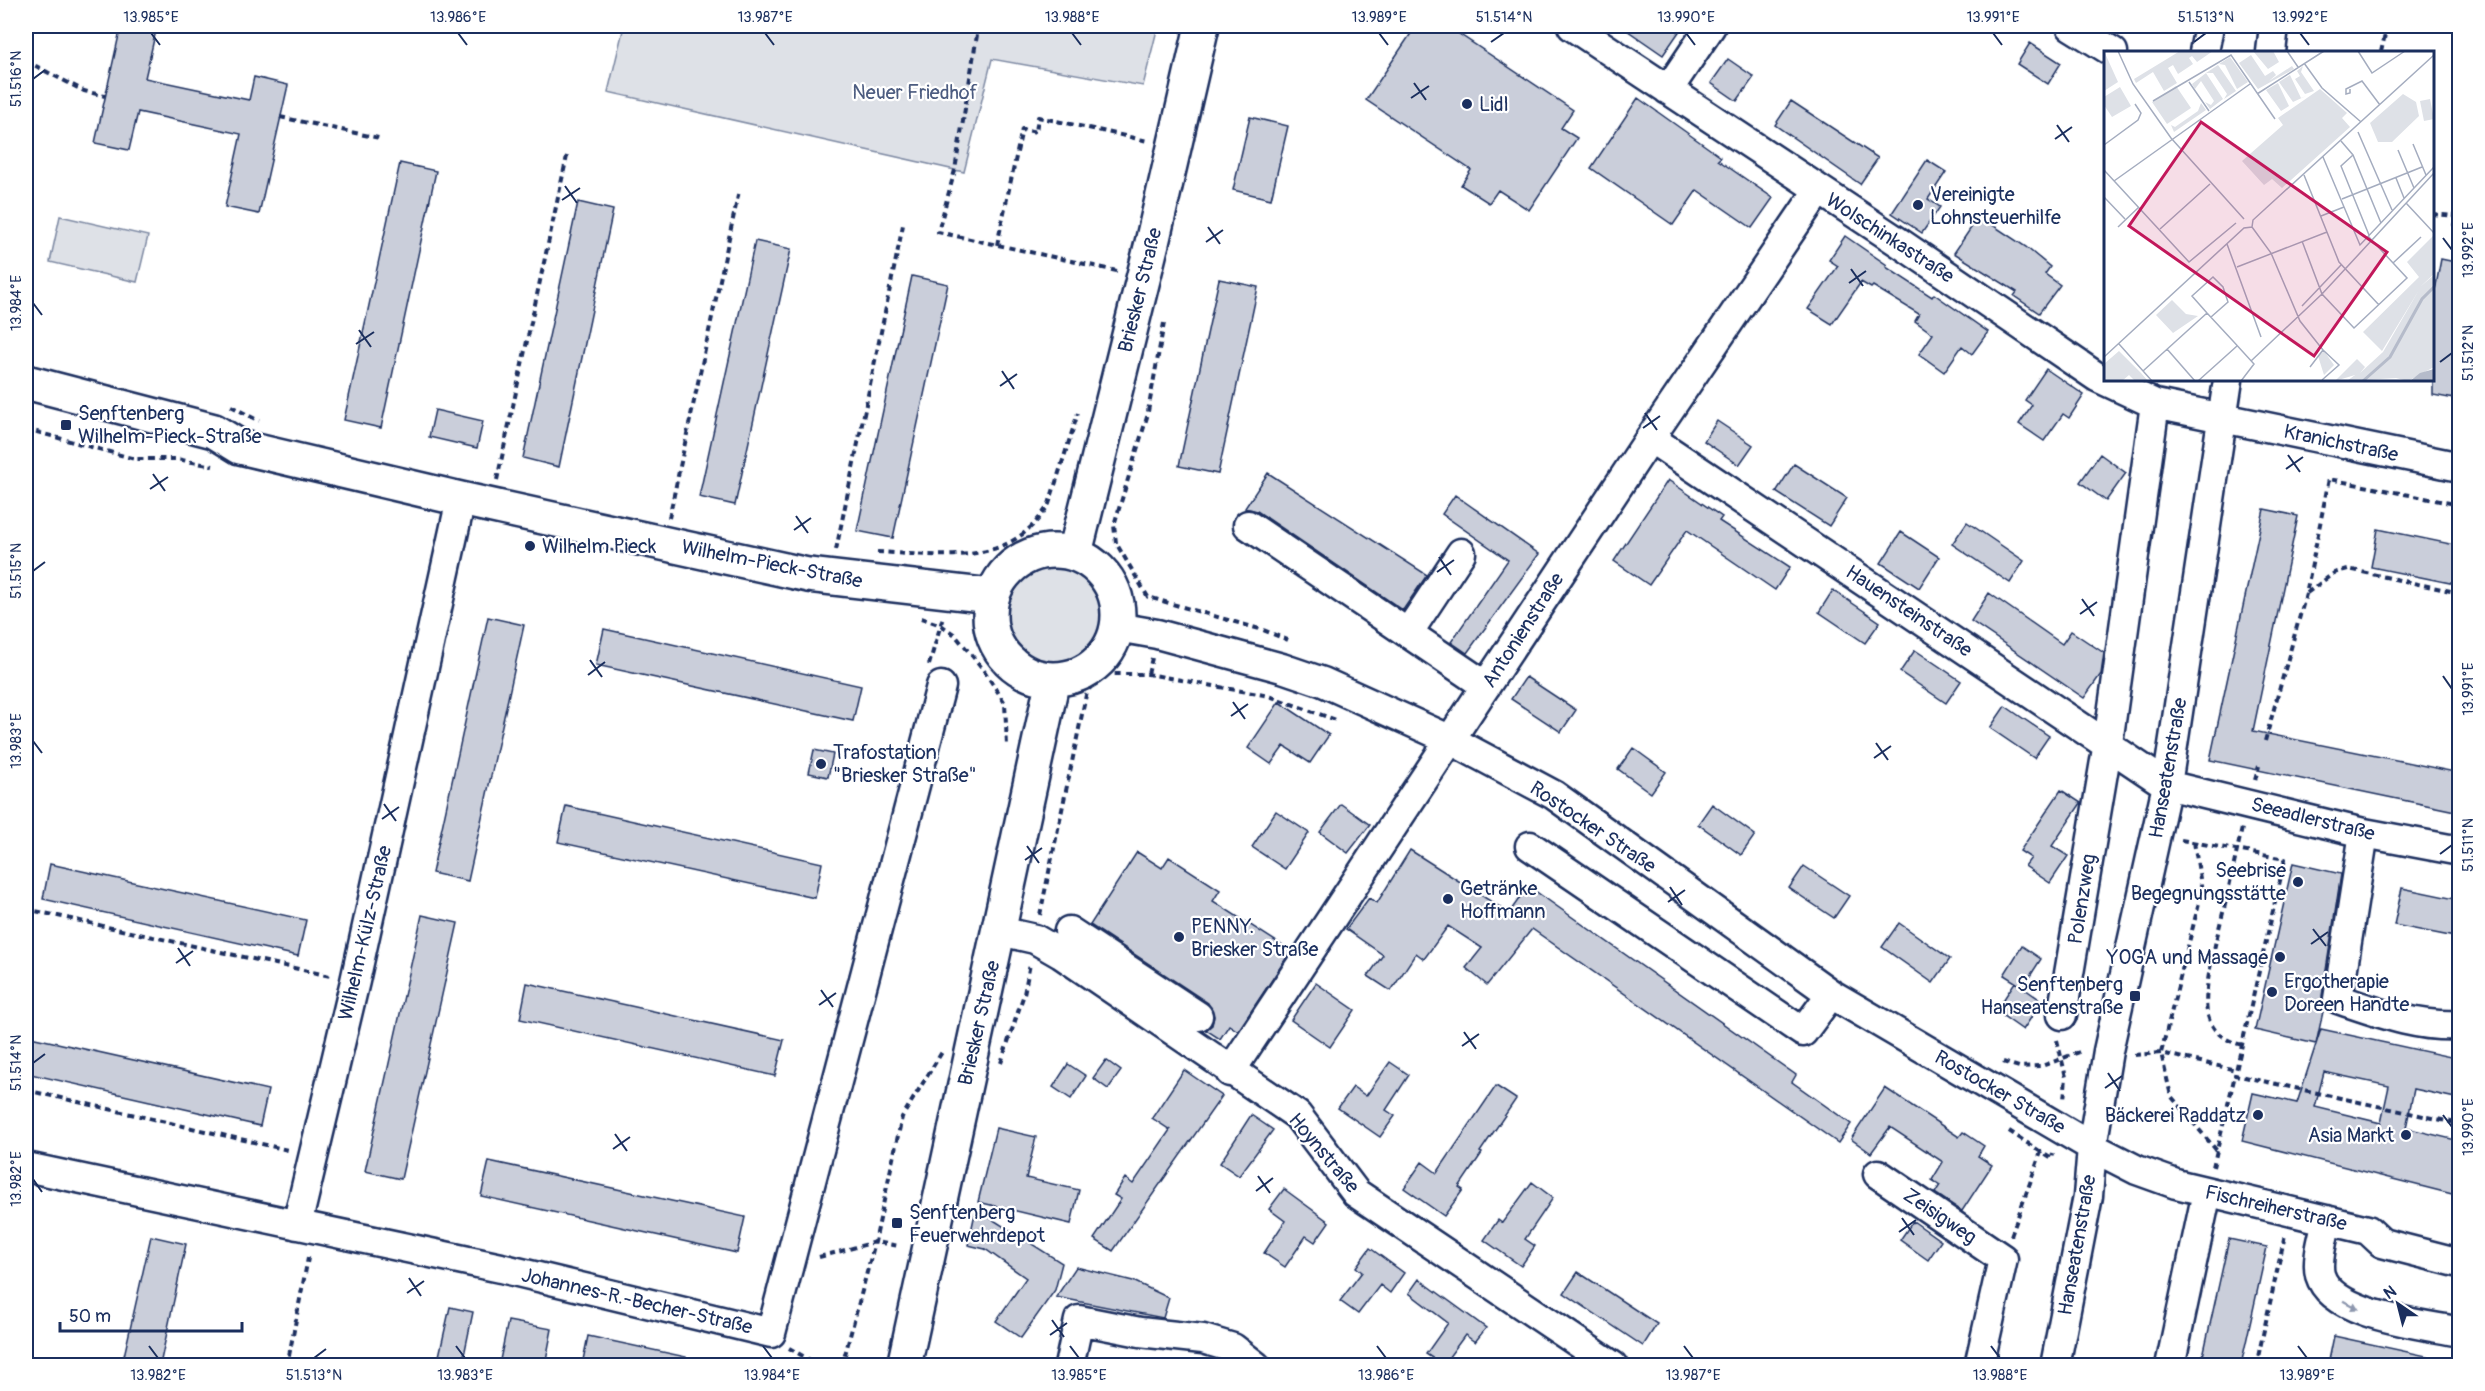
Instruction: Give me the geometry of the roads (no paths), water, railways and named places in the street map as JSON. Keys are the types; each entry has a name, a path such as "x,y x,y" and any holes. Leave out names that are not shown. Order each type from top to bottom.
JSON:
{"main road":[{"name":"Briesker Straße","path":"1075,553 1152,243 1202,26"},
{"name":"Wilhelm-Pieck-Straße","path":"26,382 214,430 240,447 461,499 808,575 991,596"},
{"name":"Wilhelm-Pieck-Straße","path":"26,403 207,452 240,447"},
{"path":"1061,550 1075,553 1100,571 1109,585 1115,598 1117,627 1111,647 1098,661 1082,673 1053,680 1024,671 1006,655 994,637 989,616 991,596 1002,576 1015,564 1028,557 1061,550"},
{"name":"Briesker Straße","path":"904,1365 1053,680"}],"street":[{"name":"Wolschinkastraße","path":"1572,26 1818,191 1900,243 2097,378 2155,404 2223,419"},
{"path":"1668,90 1711,26"},
{"path":"2071,26 2111,51"},
{"path":"2204,51 2209,26"},
{"path":"2271,51 2274,26"},
{"name":"Antonienstraße","path":"1230,1072 1449,739 1818,191"},
{"name":"Hanseatenstraße","path":"2055,1365 2088,1196 2092,1147 2108,1051 2167,785 2228,381"},
{"name":"Polenzweg","path":"2062,1015 2108,743 2155,404"},
{"name":"Kranichstraße","path":"2223,419 2460,467"},
{"name":"Hauensteinstraße","path":"1650,438 2108,743 2167,785"},
{"name":"Wilhelm-Külz-Straße","path":"306,1227 313,1156 461,499"},
{"path":"1248,525 1486,686"},
{"path":"1408,633 1461,553"},
{"name":"Rostocker Straße","path":"1117,627 1157,634 1282,668 1323,682 1449,739 1554,795 1830,994 2092,1147"},
{"name":"Johannes-R.-Becher-Straße","path":"26,1167 501,1269 771,1333 941,686"},
{"name":"Seeadlerstraße","path":"2167,785 2364,833 2460,851"},
{"path":"2364,833 2338,999 2435,1027 2460,1025"},
{"path":"1530,846 1803,1032 1830,994"},
{"path":"1069,931 1198,1016"},
{"name":"Hoynstraße","path":"1000,932 1035,939 1061,954 1230,1072 1297,1115 1356,1193 1613,1365"},
{"name":"Fischreiherstraße","path":"2092,1147 2137,1170 2176,1184 2368,1230 2382,1244 2460,1263"},
{"name":"Zeisigweg","path":"1878,1174 2003,1259 1979,1365"},
{"path":"2169,1365 2207,1191"},
{"path":"2327,1220 2320,1274 2331,1294 2362,1311 2460,1332"},
{"path":"1068,1365 1078,1320 1140,1332 1203,1339 1233,1348 1256,1365"}],"place":[{"name":"Lidl","path":"1467,104"},
{"name":"Vereinigte Lohnsteuerhilfe","path":"1918,205"},
{"name":"Senftenberg Wilhelm-Pieck-Straße","path":"66,425"},
{"name":"Wilhelm Pieck","path":"530,546"},
{"name":"Trafostation \"Briesker Straße\"","path":"821,764"},
{"name":"Seebrise Begegnungsstätte","path":"2298,882"},
{"name":"Getränke Hoffmann","path":"1448,899"},
{"name":"PENNY. Briesker Straße","path":"1179,937"},
{"name":"YOGA und Massage","path":"2280,957"},
{"name":"Ergotherapie Doreen Handte","path":"2272,992"},
{"name":"Senftenberg Hanseatenstraße","path":"2135,996"},
{"name":"Bäckerei Raddatz","path":"2258,1115"},
{"name":"Asia Markt","path":"2406,1135"},
{"name":"Senftenberg Feuerwehrdepot","path":"897,1223"}],"park label":[{"name":"Neuer Friedhof","path":"915,92"}]}
